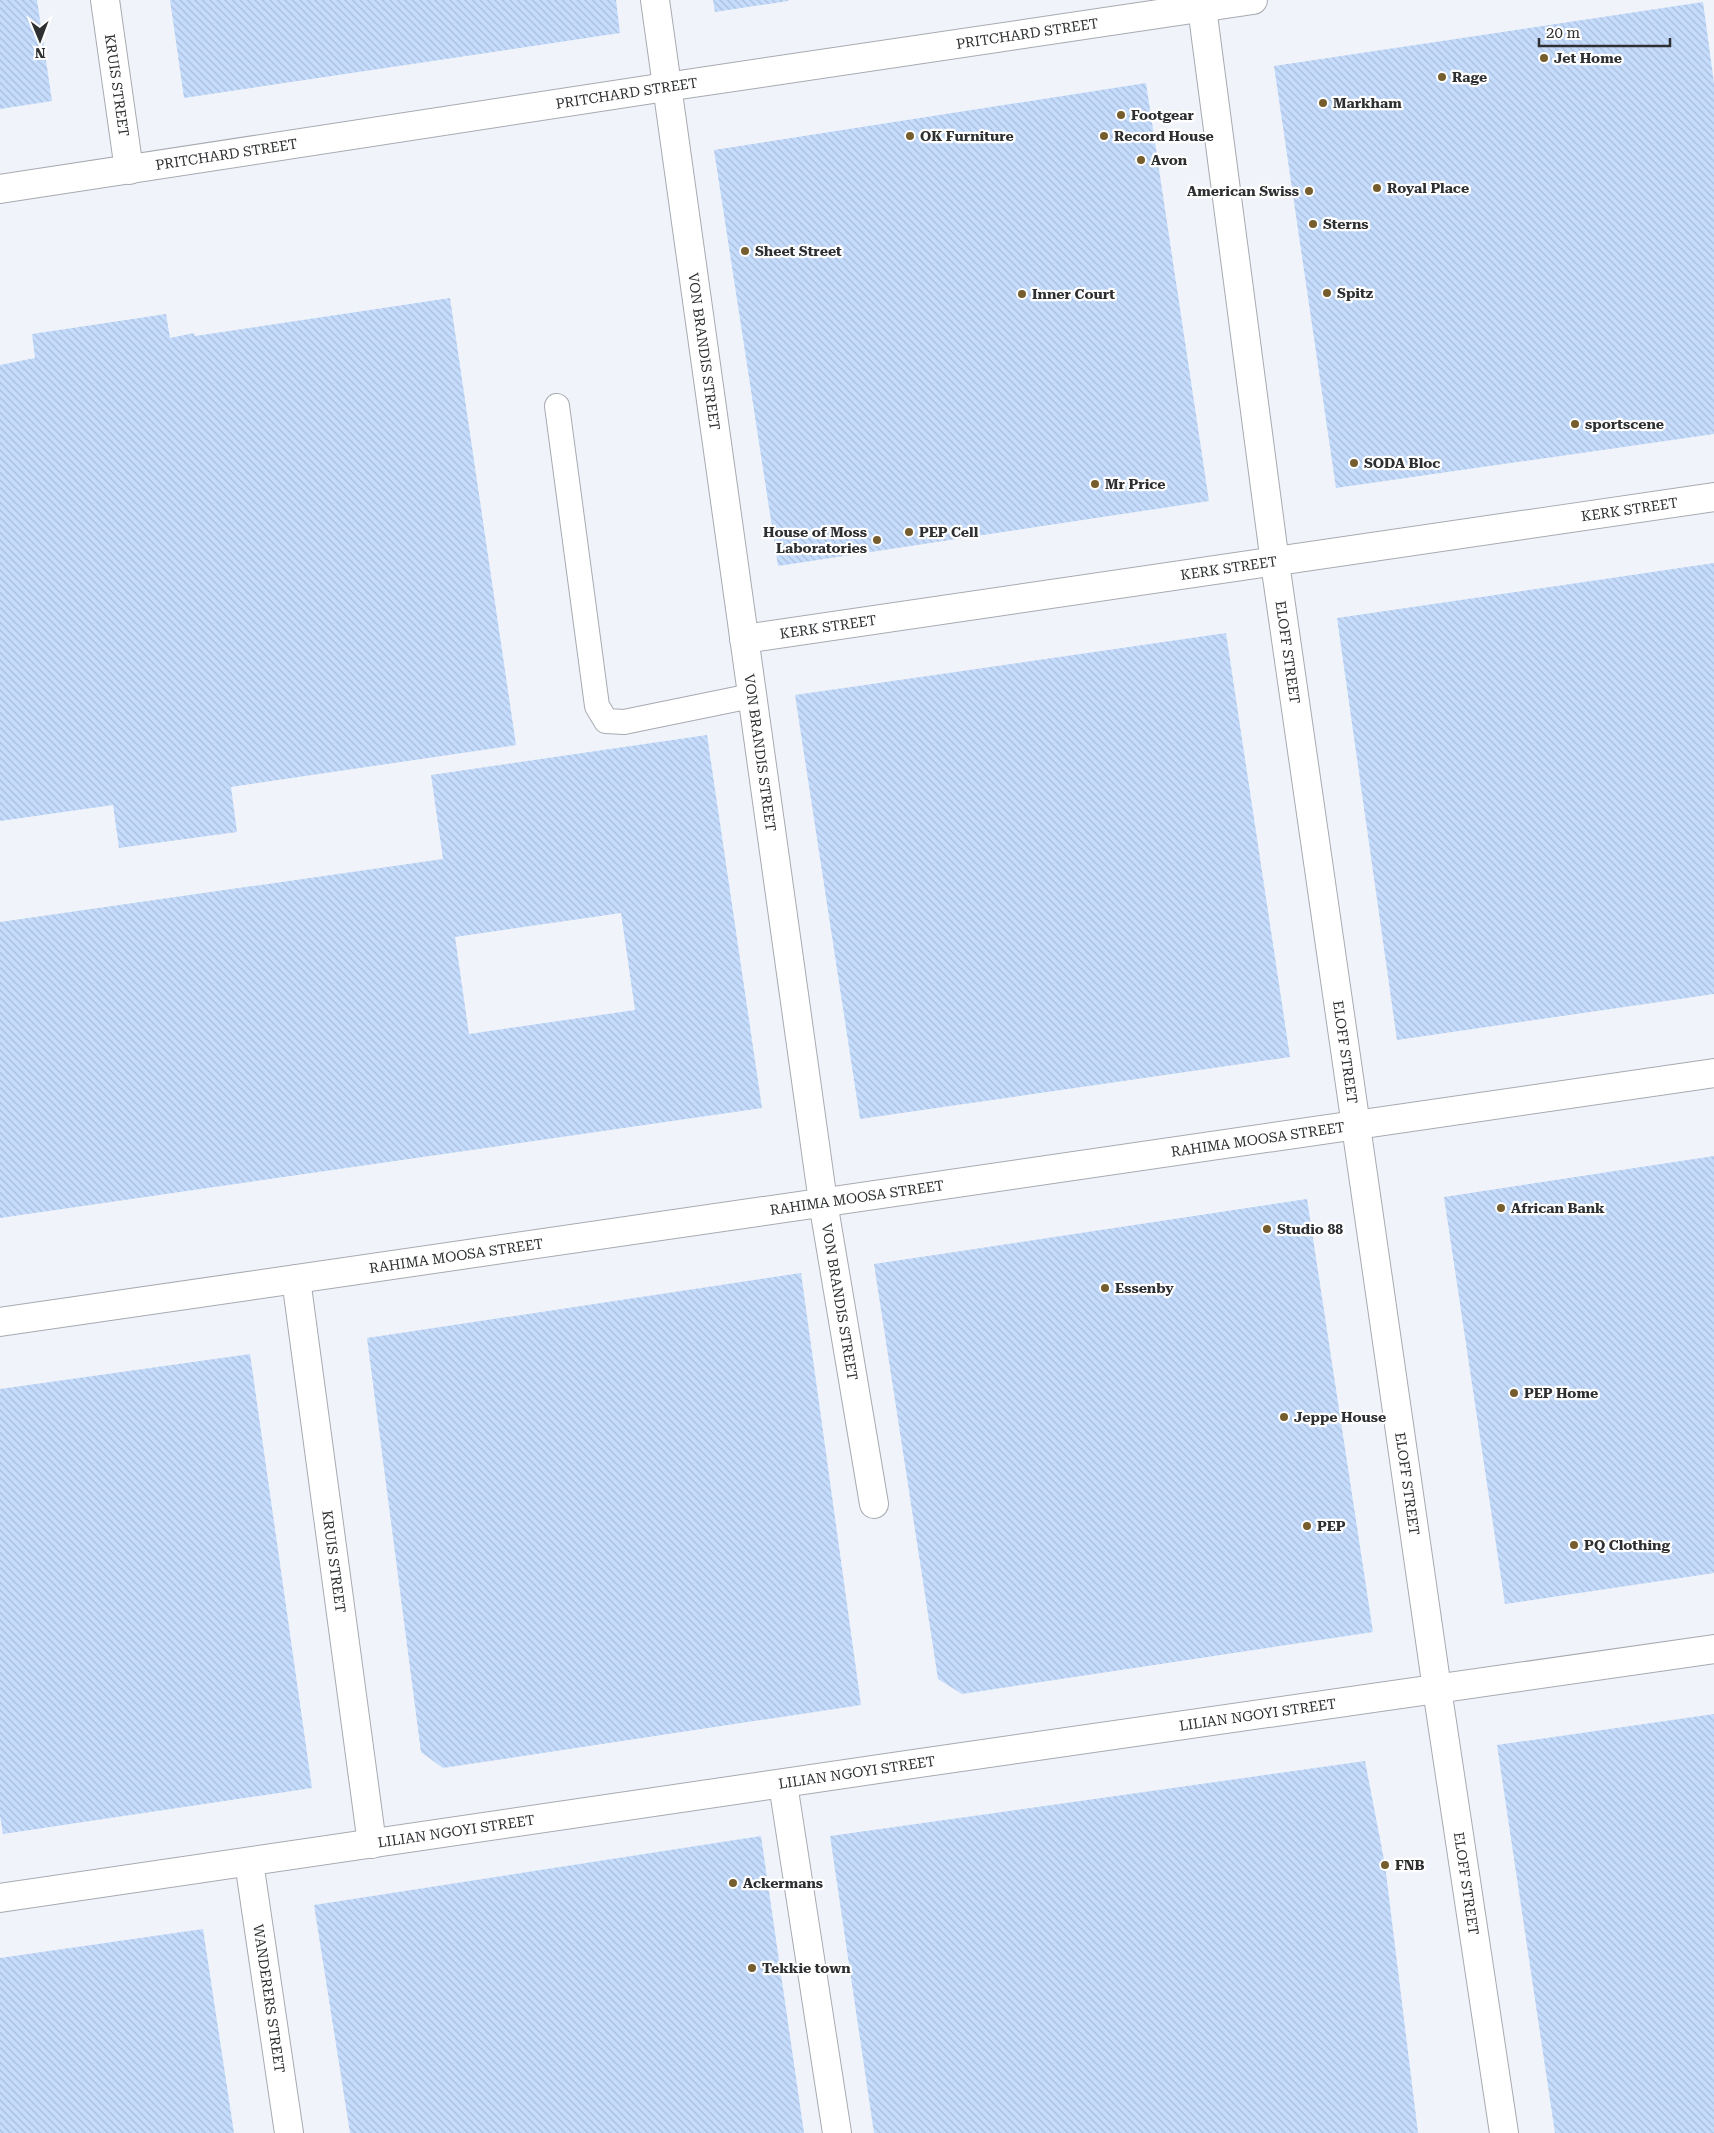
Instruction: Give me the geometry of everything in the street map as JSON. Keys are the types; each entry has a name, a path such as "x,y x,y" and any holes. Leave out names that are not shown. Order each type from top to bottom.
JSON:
{"street":[{"name":"KRUIS STREET","path":"105,0 129,170"},
{"name":"VON BRANDIS STREET","path":"655,0 823,1202 874,1504"},
{"name":"PRITCHARD STREET","path":"0,189 1201,3 1253,0"},
{"name":"ELOFF STREET","path":"1201,3 1275,563 1437,1690 1504,2133"},
{"name":"KERK STREET","path":"744,639 1275,563 1714,497"},
{"name":"RAHIMA MOOSA STREET","path":"0,1322 1714,1073"},
{"name":"KRUIS STREET","path":"296,1279 372,1844"},
{"name":"LILIAN NGOYI STREET","path":"0,1898 1714,1649"},
{"path":"783,1784 837,2133"},
{"name":"WANDERERS STREET","path":"249,1862 289,2133"}],"lane":[{"path":"557,406 597,706 606,720 624,722 751,696"}],"building":[{"path":"0,0 37,0 52,101 0,109"},
{"path":"170,0 616,0 620,33 184,98"},
{"path":"713,0 788,0 788,1 715,12"},
{"path":"1703,2 1714,83 1714,434 1336,488 1274,66"},
{"path":"1146,83 1209,501 778,566 714,150"},
{"path":"450,298 516,745 231,787 237,832 119,848 113,805 0,821 0,365 35,358 32,334 166,314 170,338 194,333 195,336"},
{"path":"1714,563 1714,994 1397,1040 1337,618"},
{"path":"1226,633 1290,1057 860,1119 795,695"},
{"path":"707,735 762,1108 0,1218 0,922 443,859 431,775","holes":["621,913 635,1010 469,1034 455,937"]},
{"path":"1714,1156 1714,1573 1505,1604 1444,1197"},
{"path":"1307,1199 1373,1632 962,1694 938,1679 874,1264"},
{"path":"801,1273 861,1705 443,1768 421,1752 367,1338"},
{"path":"250,1354 312,1788 3,1834 0,1816 0,1389"},
{"path":"1714,1714 1714,2133 1555,2133 1497,1745"},
{"path":"1365,1761 1385,1865 1418,2133 874,2133 830,1836"},
{"path":"761,1836 804,2133 350,2133 314,1905"},
{"path":"203,1929 234,2133 0,2133 0,1958"}],"place":[{"name":"Jet Home","path":"1544,58"},
{"name":"Rage","path":"1442,77"},
{"name":"Markham","path":"1323,103"},
{"name":"Footgear","path":"1121,115"},
{"name":"OK Furniture","path":"910,136"},
{"name":"Record House","path":"1104,136"},
{"name":"Avon","path":"1141,160"},
{"name":"Royal Place","path":"1377,188"},
{"name":"American Swiss","path":"1309,191"},
{"name":"Sterns","path":"1313,224"},
{"name":"Sheet Street","path":"745,251"},
{"name":"Spitz","path":"1327,293"},
{"name":"Inner Court","path":"1022,294"},
{"name":"sportscene","path":"1575,424"},
{"name":"SODA Bloc","path":"1354,463"},
{"name":"Mr Price","path":"1095,484"},
{"name":"PEP Cell","path":"909,532"},
{"name":"House of Moss Laboratories","path":"877,540"},
{"name":"African Bank","path":"1501,1208"},
{"name":"Studio 88","path":"1267,1229"},
{"name":"Essenby","path":"1105,1288"},
{"name":"PEP Home","path":"1514,1393"},
{"name":"Jeppe House","path":"1284,1417"},
{"name":"PEP","path":"1307,1526"},
{"name":"PQ Clothing","path":"1574,1545"},
{"name":"FNB","path":"1385,1865"},
{"name":"Ackermans","path":"733,1883"},
{"name":"Tekkie town","path":"752,1968"}]}
